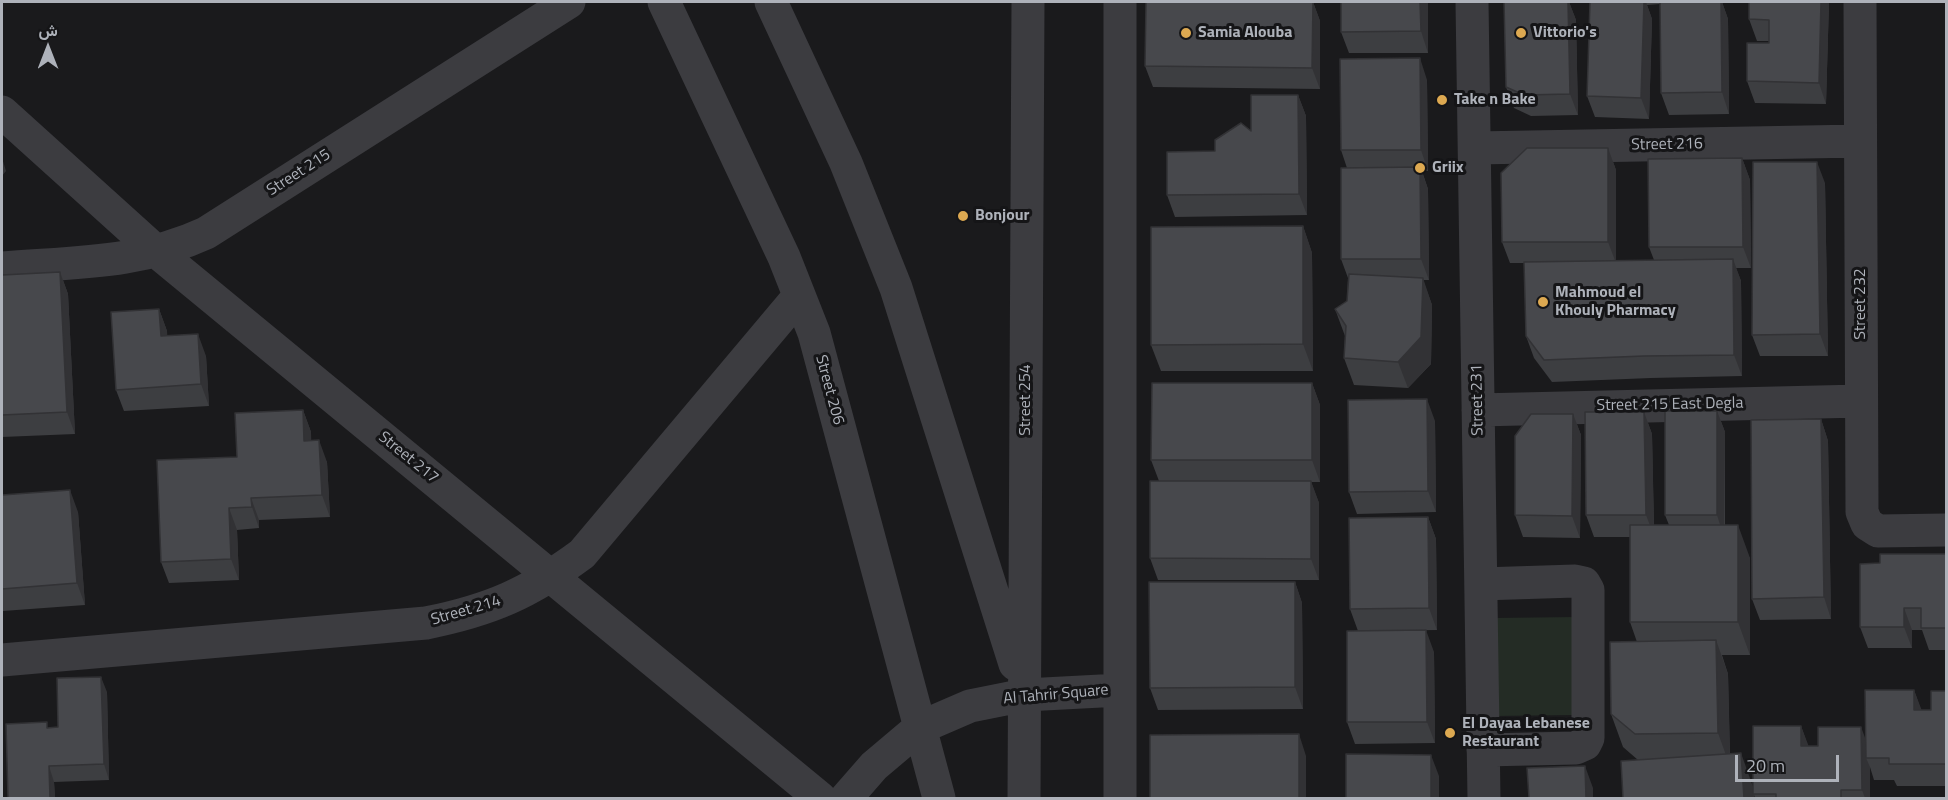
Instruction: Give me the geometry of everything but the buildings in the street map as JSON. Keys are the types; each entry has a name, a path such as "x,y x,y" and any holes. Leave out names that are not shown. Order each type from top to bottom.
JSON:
{"street":[{"name":"Street 215","path":"2,268 126,259 158,252 206,233 569,2"},
{"name":"Street 206","path":"664,2 784,257 814,333 939,798"},
{"path":"771,2 846,163 896,288 1025,695"},
{"name":"Street 254","path":"1024,798 1028,2"},
{"path":"1120,2 1120,798"},
{"name":"Street 231","path":"1472,2 1484,798"},
{"name":"Street 232","path":"1860,2 1862,512 1867,524 1878,531 1947,530"},
{"name":"Street 217","path":"2,112 158,252 820,798"},
{"name":"Street 216","path":"1475,148 1860,141"},
{"name":"Street 214","path":"2,660 426,623 491,607 522,593 552,576 582,554 799,296"},
{"name":"Street 215 East Degla","path":"1478,410 1861,401"},
{"path":"1481,584 1575,581 1584,583 1588,590 1588,738 1585,744 1576,748 1483,750"},
{"name":"Al Tahrir Square","path":"846,798 874,766 919,728 970,706 1025,695 1120,690"}],"shaded area":[{"path":"1576,617 1577,715 1494,716 1493,618"}],"place":[{"name":"Samia Alouba","path":"1186,33"},
{"name":"Vittorio's","path":"1521,33"},
{"name":"Take n Bake","path":"1442,100"},
{"name":"Griix","path":"1420,168"},
{"name":"Bonjour","path":"963,216"},
{"name":"Mahmoud el Khouly Pharmacy","path":"1543,302"},
{"name":"El Dayaa Lebanese Restaurant","path":"1450,733"}]}
